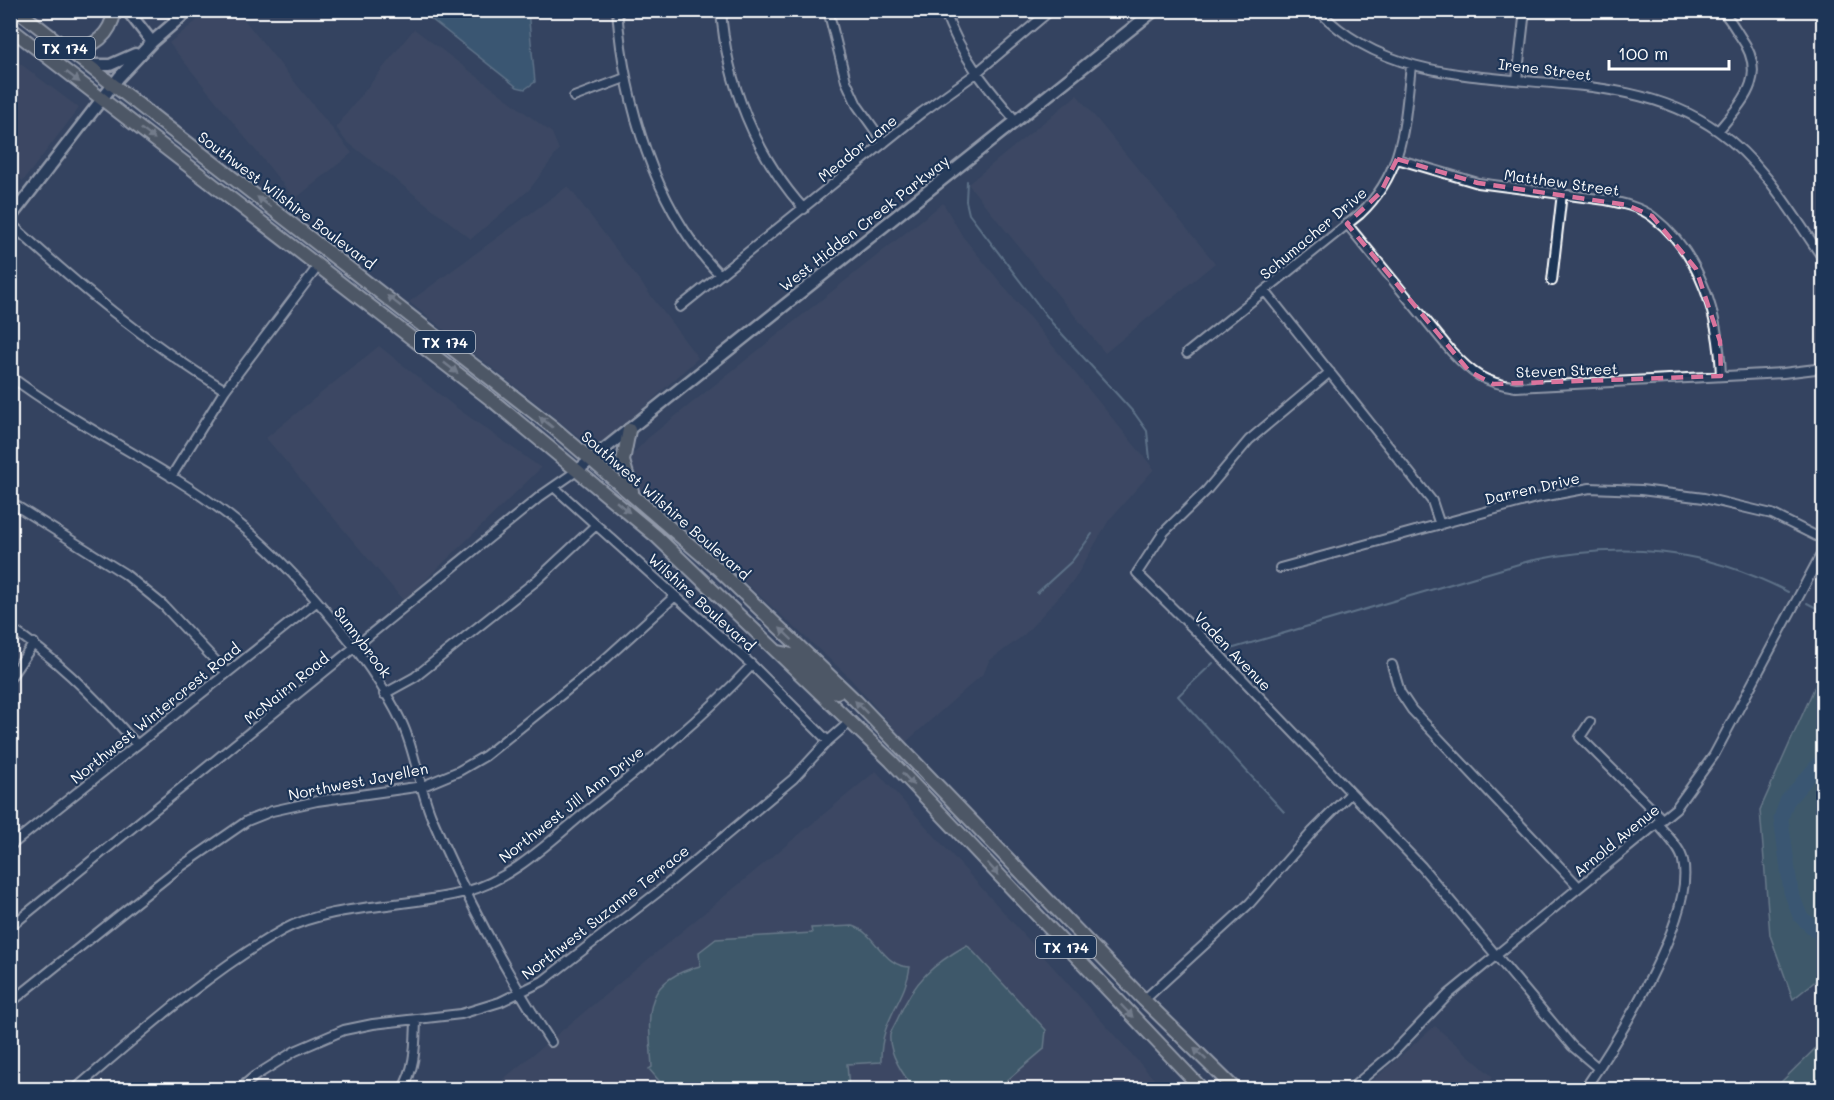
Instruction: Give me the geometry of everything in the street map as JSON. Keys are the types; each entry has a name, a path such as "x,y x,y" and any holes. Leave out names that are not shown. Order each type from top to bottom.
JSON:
{"main road":[{"name":"Southwest Wilshire Boulevard","path":"17,10 413,316 592,459 718,569 843,689 1144,1000 1236,1089"},
{"path":"70,51 95,45 112,23 115,10"},
{"path":"127,10 149,45"},
{"path":"10,218 113,85 149,45 189,10"},
{"name":"West Hidden Creek Parkway","path":"578,470 1155,10"},
{"name":"Southwest Wilshire Boulevard","path":"10,28 319,265 578,470 656,536 851,721 1203,1089"},
{"path":"88,65 119,63 149,45"},
{"path":"628,430 623,461 626,480 633,495"},
{"path":"778,652 796,656 831,690 837,692 843,689"},
{"path":"952,826 965,814"}],"street":[{"path":"617,10 620,57 631,109 648,158 665,193 705,260 720,275"},
{"path":"720,10 730,73 749,122 781,184 804,209"},
{"path":"828,10 838,58 850,89 857,105 885,142"},
{"path":"945,10 953,35 975,74 1016,121"},
{"name":"Meador Lane","path":"680,307 885,142 975,74 1051,10"},
{"name":"Irene Street","path":"1318,10 1340,31 1364,47 1411,66 1600,89 1644,98 1686,114 1718,131 1750,156 1824,260"},
{"path":"1517,80 1525,10"},
{"path":"1718,131 1746,98 1753,84 1752,59 1747,45 1720,10"},
{"name":"Schumacher Drive","path":"1187,353 1347,224 1381,192 1402,144 1411,66"},
{"path":"574,98 625,78"},
{"name":"Matthew Street","path":"1397,159 1478,183 1606,200 1652,216 1685,250 1702,283 1714,315 1720,341 1721,376"},
{"path":"1552,281 1562,193"},
{"path":"10,223 74,281 135,331 225,390"},
{"name":"Steven Street","path":"1347,224 1469,371 1493,384 1516,387 1824,368"},
{"path":"171,477 225,390 319,265"},
{"path":"1265,291 1432,501 1440,525"},
{"name":"Vaden Avenue","path":"1330,372 1250,440 1206,491 1164,532 1137,573 1211,646 1422,867 1572,1046 1598,1068"},
{"name":"Sunnybrook","path":"10,376 228,514 261,542 355,649 402,724 431,816 520,994 551,1042"},
{"name":"McNairn Road","path":"10,927 484,542 578,470"},
{"name":"Wilshire Boulevard","path":"555,488 752,665 828,741"},
{"name":"Darren Drive","path":"1280,568 1536,498 1590,488 1641,490 1704,498 1772,514 1824,540"},
{"path":"10,502 125,574 164,605 227,673"},
{"path":"384,694 415,677 537,580 596,525"},
{"name":"Arnold Avenue","path":"1349,1089 1392,1054 1449,994 1676,808 1714,755 1824,549"},
{"name":"Northwest Jayellen","path":"10,1003 176,870 247,821 272,811 317,801 423,786 459,771 485,756 602,662 674,597"},
{"name":"Northwest Wintercrest Road","path":"10,846 316,602"},
{"path":"10,628 34,643 83,688 137,745"},
{"path":"10,678 34,643"},
{"name":"Northwest Jill Ann Drive","path":"74,1089 209,980 285,929 320,917 419,903 468,892 514,869 710,711 752,665"},
{"path":"1392,665 1400,692 1412,710 1579,887"},
{"name":"Northwest Suzanne Terrace","path":"238,1089 295,1051 344,1030 373,1024 461,1014 520,994 543,981 658,892 793,779 828,741 851,721"},
{"path":"1584,1089 1617,1039 1674,927 1686,874 1683,857 1660,821 1580,737 1590,722"},
{"path":"1144,1000 1250,903 1313,831 1350,794"},
{"path":"402,1089 409,1078 415,1057 416,1020"}],"highlighted area":[{"path":"1397,159 1478,183 1627,205 1652,216 1696,269 1720,341 1721,376 1493,384 1469,371 1347,224 1381,192"}],"shaded area":[{"path":"210,10 248,11 242,17 352,153 295,199 169,43"},
{"path":"421,11 528,11 535,82 525,89 517,87"},
{"path":"414,29 552,133 559,150 529,190 471,239 345,140 336,127"},
{"path":"10,56 79,108 23,181 11,170"},
{"path":"1077,95 1215,263 1105,353 968,184"},
{"path":"568,186 698,358 618,431 599,443 584,441 409,302"},
{"path":"943,203 963,237 1154,469 1109,520 1074,580 1024,635 989,661 984,673 906,742 847,675 631,479 629,458 648,438"},
{"path":"379,346 454,406 541,468 404,601 266,438"},
{"path":"876,771 1163,1089 490,1090"},
{"path":"1435,1026 1493,1077 1483,1089 1363,1089"}],"green space":[{"path":"1823,672 1823,975 1793,999 1770,935 1760,810"},
{"path":"853,926 868,935 893,962 910,967 903,991 884,1034 881,1062 847,1064 849,1089 666,1089 649,1069 652,1067 650,1017 657,991 666,981 700,966 699,952 716,939 812,933 811,928"},
{"path":"967,945 1046,1030 1044,1049 997,1089 915,1089 894,1056 890,1042 891,1033 904,1005 918,984 944,959"},
{"path":"1823,1041 1823,1089 1774,1089"}],"waterway":[{"path":"967,181 966,201 969,214 1052,323 1135,414 1147,431 1150,459"},
{"path":"1037,593 1072,561 1092,534"},
{"path":"1227,650 1529,561 1597,551 1662,552 1694,558 1757,577 1788,592"},
{"path":"1807,603 1824,612"},
{"path":"1213,663 1178,696 1284,812"},
{"path":"1824,758 1787,801 1781,818 1791,892 1800,916 1824,938"}]}
